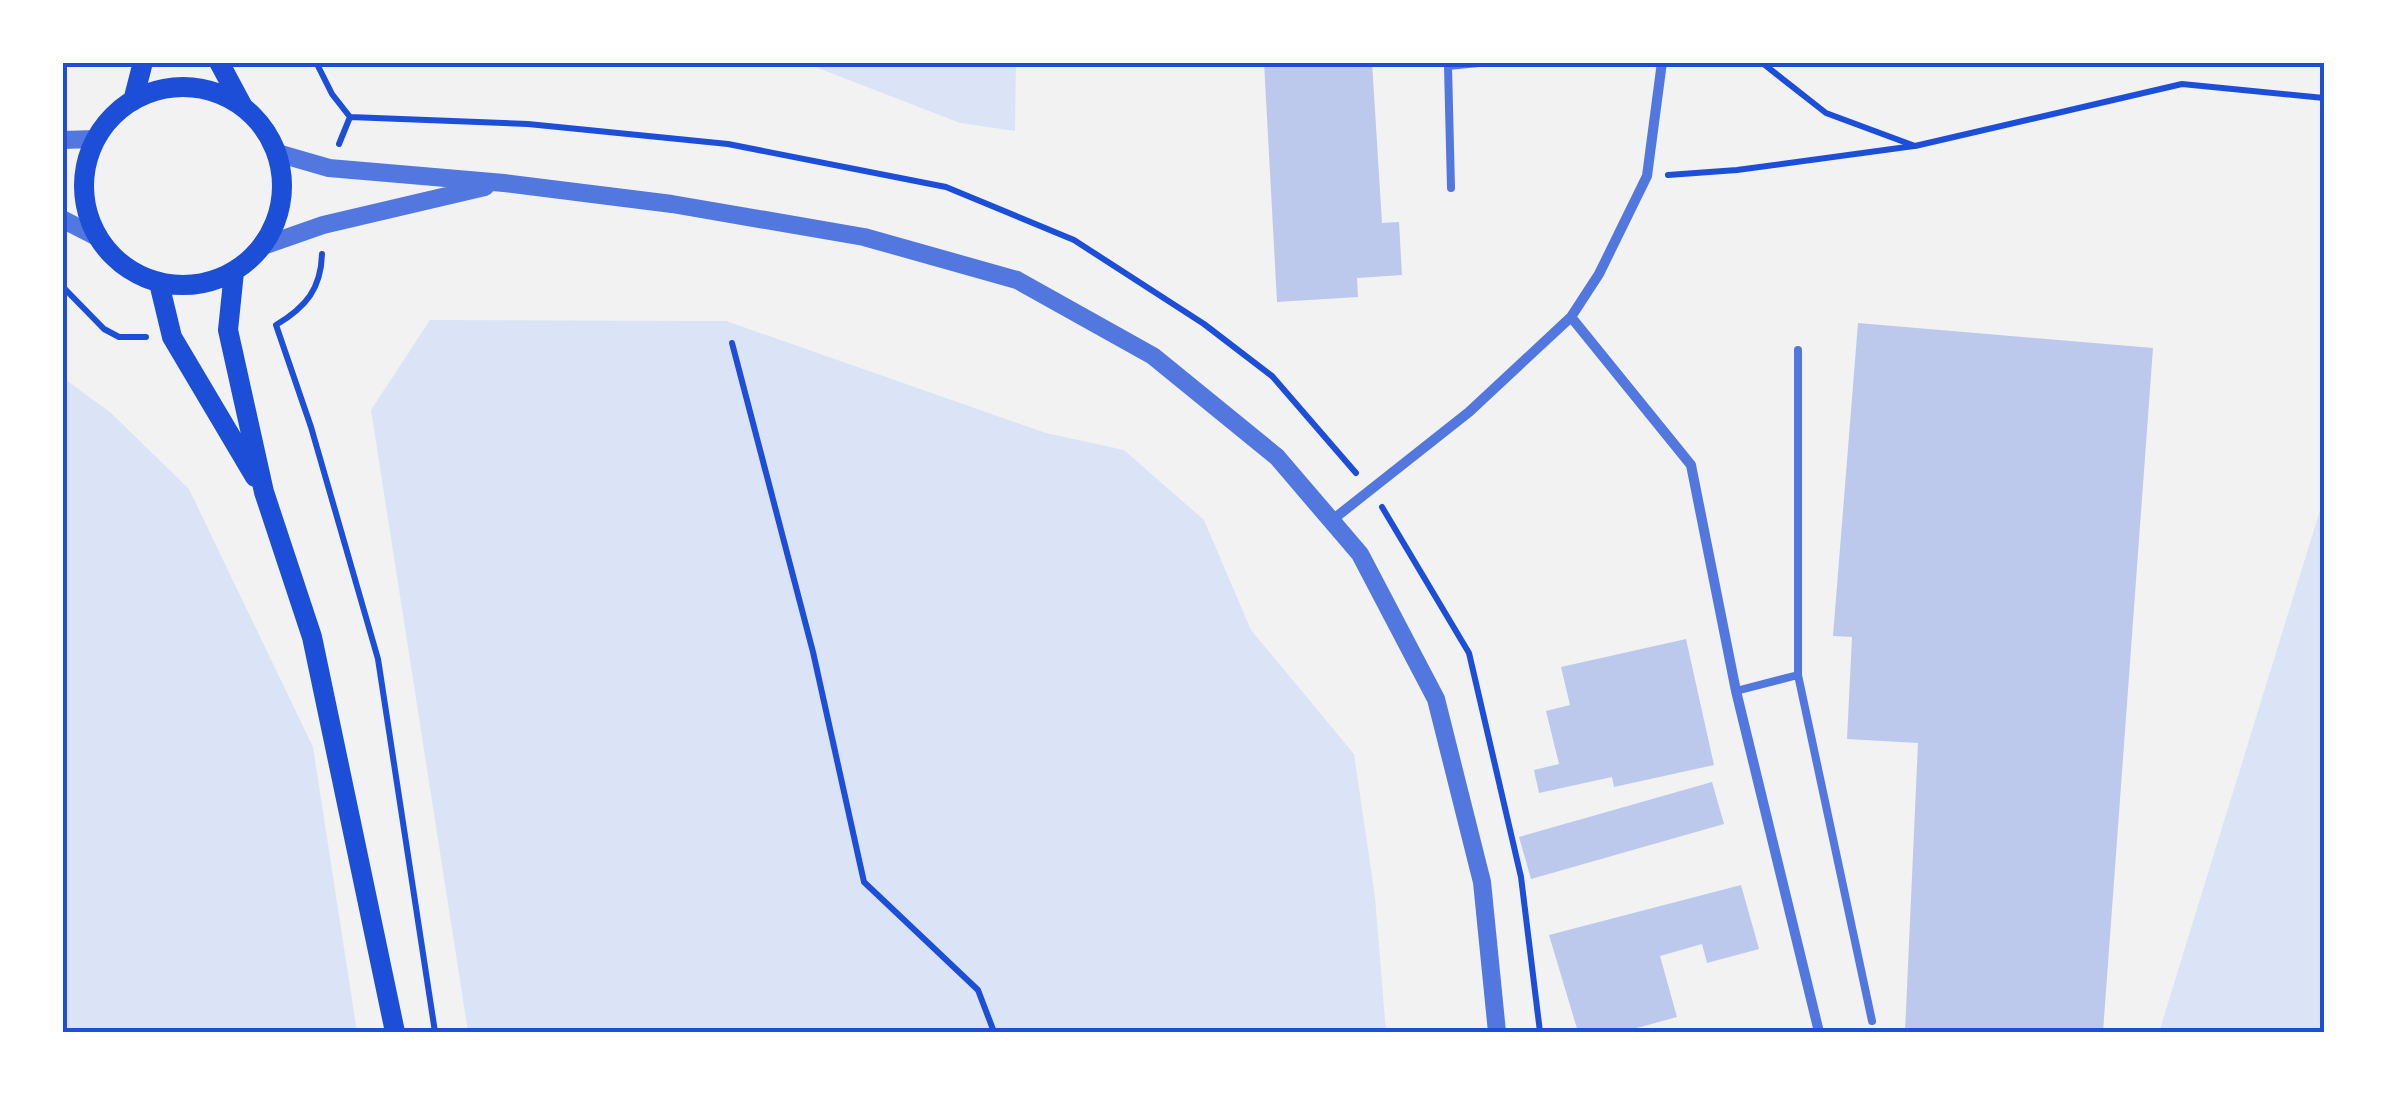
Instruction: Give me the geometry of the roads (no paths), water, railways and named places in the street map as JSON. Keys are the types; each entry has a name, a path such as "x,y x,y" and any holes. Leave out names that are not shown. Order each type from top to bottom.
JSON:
{"main road":[{"path":"133,101 143,62"},
{"path":"220,62 243,107"},
{"path":"169,88 226,96 243,107 258,120 277,154 283,192 280,211 263,246 234,272 197,285 159,283 124,266 97,237 88,218 84,181 96,139 117,112 133,101 169,88"},
{"path":"234,272 228,330 264,492 312,637 396,1032"},
{"path":"159,283 172,337 264,492"}],"street":[{"path":"1332,521 1469,412 1571,317 1599,274 1647,176 1662,62"},
{"path":"62,140 96,139"},
{"path":"277,154 329,168 504,183 672,204 864,237 1017,280 1153,356 1276,456 1360,554 1436,699 1482,882 1497,1032"},
{"path":"263,246 323,224 504,183"},
{"path":"62,219 97,237"},
{"path":"1571,317 1691,464 1736,691 1819,1032"}],"lane":[{"path":"1451,188 1445,64 1489,62"},
{"path":"1798,350 1798,675 1872,1021"},
{"path":"1736,691 1798,675"}]}
